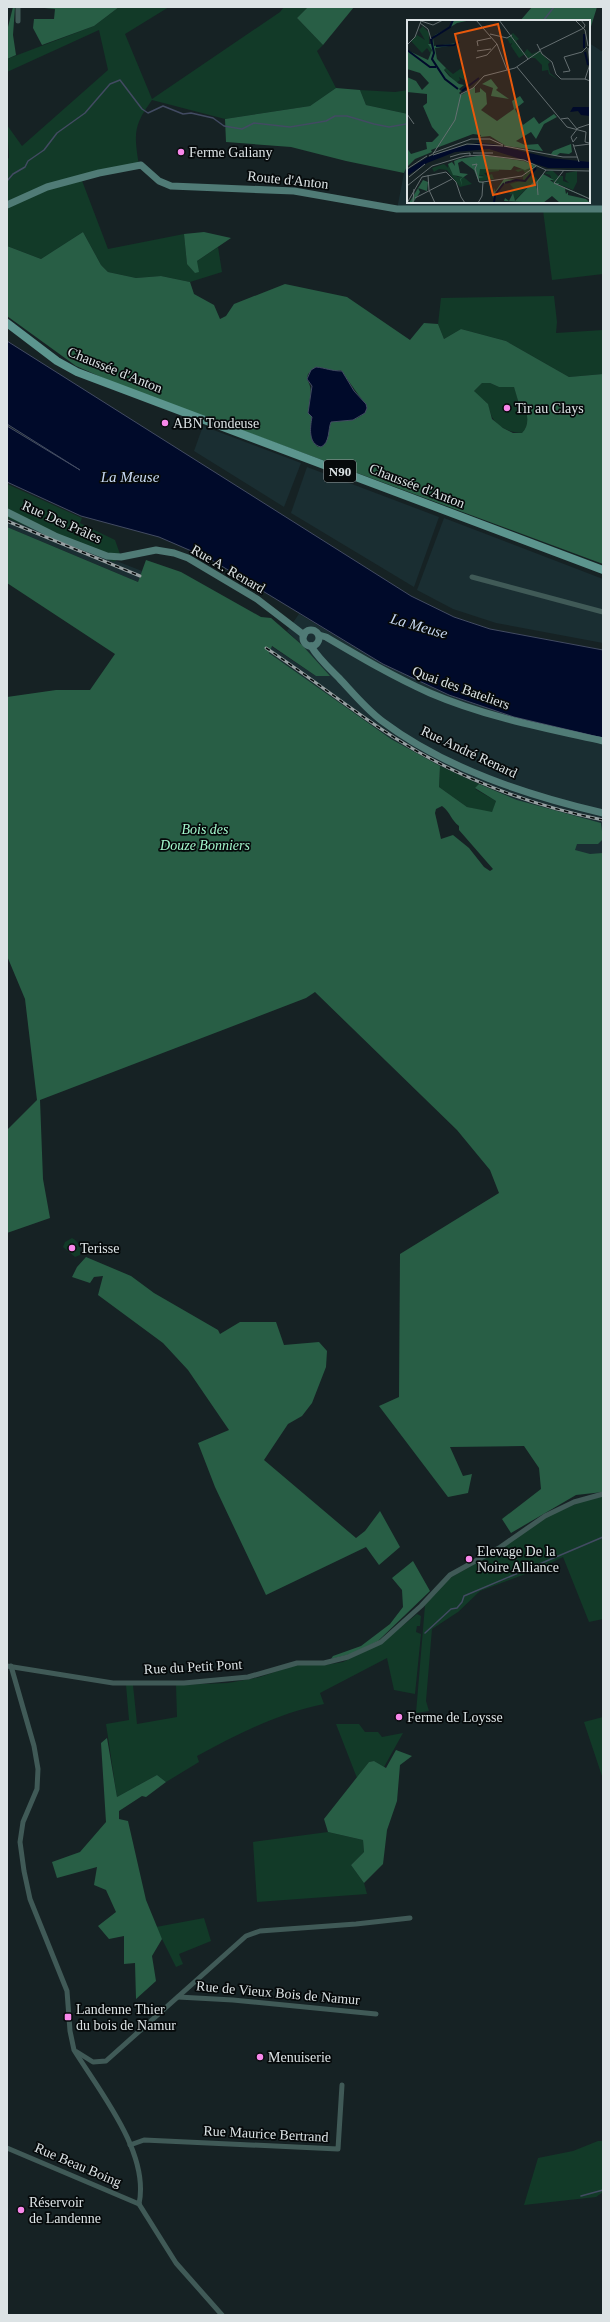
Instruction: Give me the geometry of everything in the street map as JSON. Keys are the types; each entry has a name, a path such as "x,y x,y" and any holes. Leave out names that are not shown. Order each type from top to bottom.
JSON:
{"main road":[{"name":"Chaussée d'Anton","path":"7,323 57,361 82,374 603,570"}],"street":[{"path":"18,7 18,21"},
{"name":"Route d'Anton","path":"7,205 47,187 99,173 141,165 159,181 171,186 294,191 397,209 603,209"},
{"name":"Rue Des Prâles","path":"7,512 55,536 107,556"},
{"name":"Rue A. Renard","path":"107,556 121,557 156,550 174,553 188,558 257,599 304,635"},
{"path":"472,577 603,612"},
{"path":"313,630 319,635 318,643 311,646 306,644 304,635 306,632 313,630"},
{"name":"Quai des Bateliers","path":"319,635 326,637 387,673 438,696 512,721 603,741"},
{"name":"Rue André Renard","path":"311,646 365,706 383,721 412,740 474,772 522,791 552,802 603,813"},
{"name":"Rue du Petit Pont","path":"9,1666 113,1683 184,1683 248,1677 298,1663 324,1663 348,1657 380,1642 430,1597 450,1575 498,1548 531,1524 574,1502 603,1494"},
{"path":"9,1666 34,1746 38,1769 37,1788 24,1822 20,1842 24,1871 30,1899 67,1992 70,2031 74,2050 130,2145 140,2172 141,2193 139,2204 176,2263 222,2315"},
{"name":"Rue de Vieux Bois de Namur","path":"74,2050 93,2062 106,2061 246,1936 260,1931 356,1924 410,1918"},
{"name":"Rue de Vieux Bois de Namur","path":"178,1997 227,1999 376,2014"},
{"name":"Rue Maurice Bertrand","path":"130,2145 144,2140 338,2149 342,2085"},
{"name":"Rue Beau Boing","path":"7,2148 139,2204"}],"shaded area":[{"path":"590,44 603,52 603,209 397,209 404,173 407,166 407,203 590,203"},
{"path":"203,426 301,463 284,507 194,451"},
{"path":"307,467 439,517 414,587 291,513"},
{"path":"7,518 142,571 138,582 7,527"},
{"path":"444,518 603,579 603,643 496,623 453,609 417,590"},
{"path":"299,614 383,664 449,695 514,717 603,738 603,874 579,869 517,800 440,766 391,739 269,653 271,646 316,676 329,676 302,645 287,631"}],"green space":[{"path":"13,7 15,7 13,35 16,55 7,59 7,31"},
{"path":"34,7 119,7 94,26 42,45 33,28 34,19 54,19 55,9"},
{"path":"119,7 169,7 125,34 152,99 280,12 284,7 308,7 297,18 323,45 317,51 336,88 310,106 225,119 152,100 141,117 136,131 136,145 139,165 81,178 108,249 184,234 187,264 197,261 218,247 222,272 190,282 161,276 136,278 108,272 101,265 83,232 41,259 7,246 7,159 9,158 7,125 22,146 108,70 99,30 7,72 7,59 94,26"},
{"path":"308,7 354,7 323,45 297,18"},
{"path":"532,7 597,7 590,30 590,20 521,20"},
{"path":"336,88 360,90 366,105 407,114 407,166 404,173 346,161 291,147 226,142 225,119 310,106"},
{"path":"360,90 395,92 407,90 407,114 366,105"},
{"path":"543,210 603,210 603,274 552,280"},
{"path":"83,232 101,265 108,272 136,278 161,276 190,282 194,294 214,305 220,319 226,316 234,304 285,284 347,297 410,340 424,323 438,324 444,339 461,329 506,341 569,377 603,374 603,564 117,384 76,366 7,316 7,246 41,259","holes":["316,367 331,371 341,370 367,408 360,417 355,419 331,422 318,447 311,436 312,418 309,409 311,391 307,379 308,374","482,383 490,383 499,387 514,387 519,404 525,407 527,414 527,424 522,433 513,433 503,428 492,419 488,404 474,391"]},
{"path":"204,232 231,238 197,261 199,272 195,273 187,264 184,234"},
{"path":"554,296 557,322 556,333 603,330 603,374 569,377 506,341 461,329 444,339 438,324 441,298"},
{"name":"Tir au Clays","path":"482,383 490,383 499,387 514,386 519,404 525,407 527,414 527,424 522,433 505,429 494,421 487,403 474,391"},
{"path":"7,484 82,518 80,523 115,540 121,557 114,562 7,518"},
{"name":"Bois des Douze Bonniers","path":"7,527 138,582 146,560 181,572 261,617 271,618 302,645 330,676 316,676 272,646 269,653 391,739 440,766 439,787 467,807 492,812 496,801 475,788 479,784 517,800 601,823 603,839 598,844 577,844 575,850 590,854 603,853 603,1492 576,1495 511,1533 502,1519 541,1489 539,1468 524,1446 450,1447 463,1476 472,1474 468,1493 448,1497 379,1406 399,1397 400,1254 499,1193 490,1170 457,1130 315,992 306,998 40,1100 43,1179 50,1218 7,1233 7,1130 37,1100 25,999 7,956 7,697 56,690 90,690 115,654 7,583","holes":["442,806 459,826 459,830 493,869 490,871 484,867 469,848 453,835 441,839 435,813 436,809"]},
{"path":"440,766 479,784 475,789 496,801 492,813 467,807 439,787"},
{"name":"Terisse","path":"72,1238 78,1243 80,1250 80,1255 75,1257 63,1247 65,1242"},
{"path":"86,1257 131,1276 154,1293 218,1330 220,1334 240,1322 276,1322 284,1345 319,1342 327,1351 326,1367 312,1403 302,1416 288,1424 264,1460 356,1538 365,1531 380,1511 400,1547 379,1565 366,1547 266,1595 215,1487 198,1443 229,1430 188,1370 163,1343 98,1295 103,1276 94,1277 90,1283 72,1277 77,1267"},
{"path":"603,1496 603,1619 589,1622 563,1557 536,1570 480,1591 458,1612 432,1629 426,1701 429,1711 416,1713 425,1605 446,1580 484,1559 547,1516 583,1501"},
{"path":"413,1561 430,1591 378,1641 351,1654 331,1659 333,1656 361,1646 390,1624 403,1607 402,1590 392,1578"},
{"path":"417,1614 421,1616 420,1626 417,1626 416,1632 421,1634 415,1694 394,1690 387,1658 320,1693 324,1704 291,1713 259,1725 197,1756 199,1762 166,1782 157,1775 117,1797 106,1724 129,1720 126,1685 133,1685 137,1724 177,1717 176,1685 228,1683 260,1677 298,1664 325,1665 343,1662 380,1644"},
{"path":"603,1717 603,1779 584,1722"},
{"path":"336,1724 359,1724 365,1732 378,1732 382,1737 403,1733 384,1767 374,1761 369,1762 357,1778"},
{"path":"107,1738 117,1797 157,1775 166,1782 146,1797 142,1796 119,1811 119,1819 128,1821 146,1900 162,1939 152,1956 156,1981 136,1999 135,1963 124,1964 124,1936 109,1939 98,1926 116,1912 106,1890 94,1885 97,1867 57,1878 52,1862 80,1852 106,1822 101,1743"},
{"path":"396,1750 412,1756 400,1765 397,1801 387,1830 383,1864 364,1883 351,1865 364,1852 363,1840 328,1832 324,1819 369,1762 374,1761 386,1768"},
{"path":"328,1832 363,1840 364,1852 351,1865 364,1883 367,1894 257,1902 253,1842"},
{"path":"204,1918 211,1941 179,1954 183,1964 176,1967 156,1927"},
{"path":"598,2141 603,2141 603,2192 596,2197 524,2205 538,2158 573,2151"}],"water":[{"name":"La Meuse","path":"7,341 411,596 454,617 490,629 603,650 603,738 514,717 449,695 383,664 210,559 159,537 81,516 7,482 7,426 80,470 7,424"},
{"path":"316,367 342,371 354,391 366,404 367,408 365,413 353,420 331,422 326,442 321,447 314,443 312,439 312,417 308,413 312,386 307,379 311,370"}],"waterway":[{"path":"544,20 554,7"},
{"path":"7,181 13,174 25,167 28,161 44,150 57,133 85,113 110,84 120,80 142,109 148,113 163,106 183,114 191,113 213,118 224,126 242,129 254,123 290,127 326,121 335,116 347,116 389,127 406,124"},
{"path":"425,1633 451,1609 457,1608 462,1602 464,1596 603,1537"},
{"path":"581,2196 603,2190"}],"railway":[{"path":"7,521 140,576"},
{"path":"266,648 395,738 444,766 469,778 522,798 576,814 603,820"}],"place":[{"name":"Ferme Galiany","path":"181,152"},
{"name":"Tir au Clays","path":"507,408"},
{"name":"ABN Tondeuse","path":"165,423"},
{"name":"Terisse","path":"72,1248"},
{"name":"Elevage De la Noire Alliance","path":"469,1559"},
{"name":"Ferme de Loysse","path":"399,1717"},
{"name":"Landenne Thier du bois de Namur","path":"68,2017"},
{"name":"Menuiserie","path":"260,2057"},
{"name":"Réservoir de Landenne","path":"21,2210"}]}
